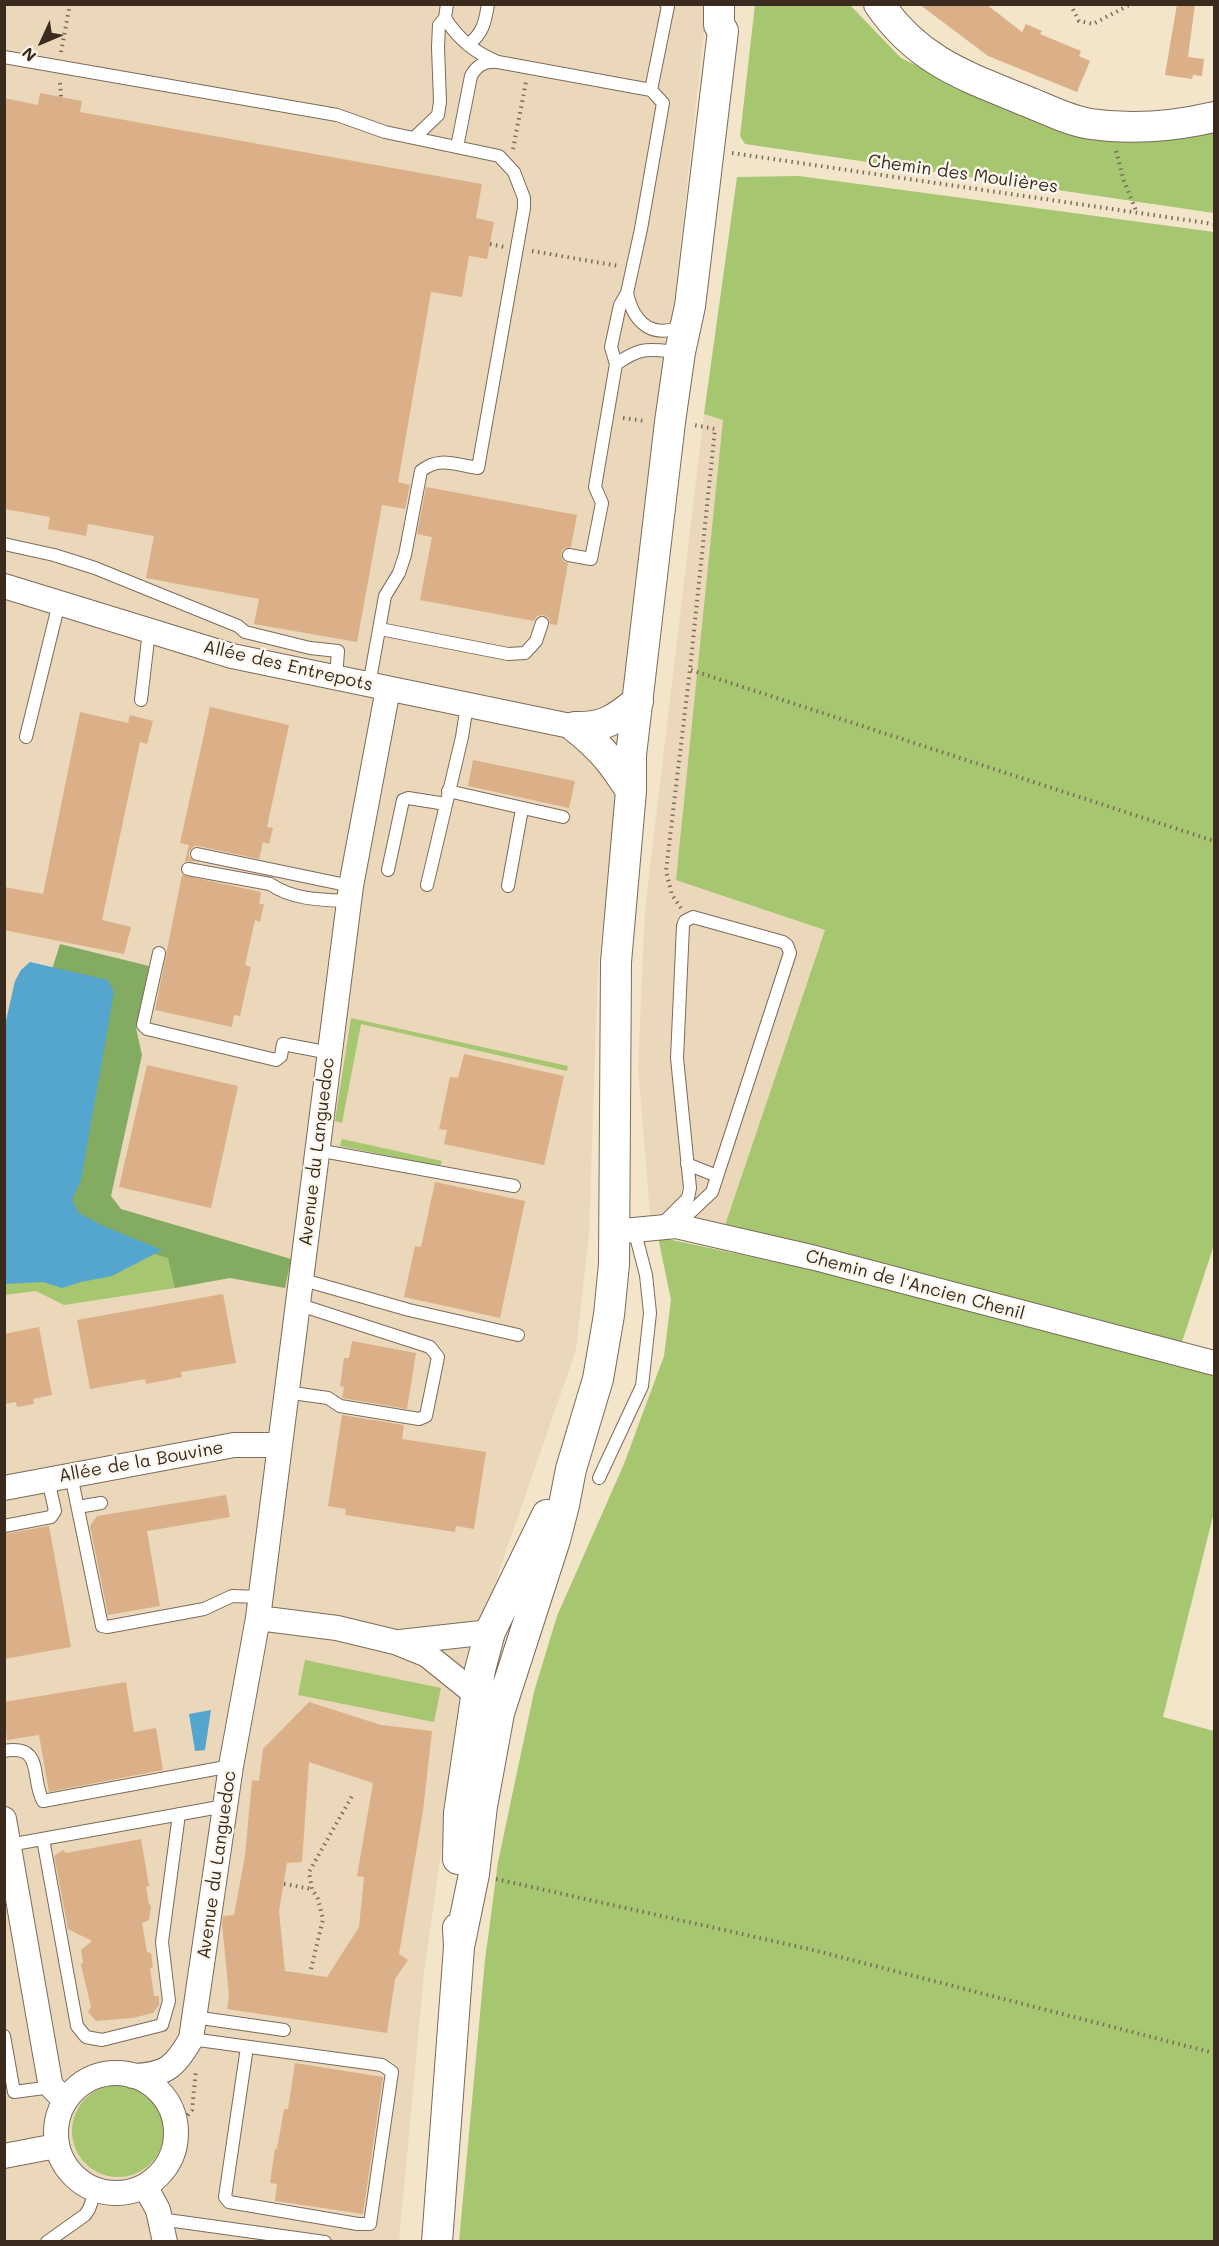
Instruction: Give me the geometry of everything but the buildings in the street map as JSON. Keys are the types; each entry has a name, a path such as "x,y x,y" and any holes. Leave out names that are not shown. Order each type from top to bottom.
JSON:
{"street":[{"path":"631,773 646,766 648,762 688,329 721,18 732,25 737,4"},
{"path":"879,4 892,23 907,38 955,72 1078,122 1117,126 1172,124 1215,117"},
{"path":"459,1947 474,1874 482,1806 499,1713 555,1540 571,1469 598,1379 614,1264 624,1231 616,962 638,701 679,423 700,329 688,329"},
{"name":"Allée des Entrepots","path":"4,586 232,656 585,728"},
{"name":"Avenue du Languedoc","path":"133,2076 162,2073 179,2060 193,2028 231,1766 259,1608 278,1445 379,687"},
{"path":"585,728 618,717 638,701"},
{"path":"585,728 608,733 631,773"},
{"name":"Chemin de l'Ancien Chenil","path":"624,1231 668,1226 815,1258 1215,1363"},
{"name":"Allée de la Bouvine","path":"4,1488 234,1445 278,1445"},
{"path":"437,2241 459,1947 457,1884 459,1814 480,1670 490,1632 571,1469"},
{"path":"259,1608 395,1642 427,1655 477,1696"},
{"path":"395,1642 490,1632"},
{"path":"482,1806 478,1772 494,1698 490,1632"},
{"path":"477,1696 491,1670 521,1641"},
{"path":"4,1819 9,1845 11,1895 58,2094 56,2146 63,2162 72,2174 83,2184 96,2190 121,2193 145,2186 158,2176 168,2162 174,2146 176,2129 172,2113 164,2097 150,2084 133,2076 114,2073 95,2077 58,2094"},
{"path":"4,2156 56,2146"},
{"path":"145,2186 159,2210 162,2230"}],"lane":[{"path":"414,138 438,115 440,102 438,47 440,25 445,18 447,4"},
{"path":"468,45 484,28 488,4"},
{"path":"651,90 668,6 666,4"},
{"path":"445,18 461,40 485,57 498,62 651,90 663,104 627,293 620,305 611,347 616,364 595,487 603,503 591,559 569,555"},
{"path":"4,57 337,116 385,132 499,156 514,172 524,198 518,249 478,468 438,462 428,465 421,471 405,555 399,573 385,596 380,629 379,687"},
{"path":"457,147 471,76 482,64 498,62"},
{"path":"627,293 631,309 647,327 668,331 688,329"},
{"path":"616,364 632,353 647,349 688,329"},
{"path":"4,544 54,555 95,568 238,626 245,632 310,648 338,651 336,678"},
{"path":"26,737 59,603"},
{"path":"380,629 508,654 525,653 537,641 542,623"},
{"path":"141,700 149,631"},
{"path":"427,885 462,737 467,705"},
{"path":"388,870 403,800 408,798 447,798 563,817"},
{"path":"507,886 522,809"},
{"path":"197,854 350,893"},
{"path":"188,868 270,884 278,890 308,899 350,893"},
{"path":"693,916 783,942 790,952 710,1196 668,1226 688,1197 690,1188 677,1058 683,926 693,916"},
{"path":"159,953 143,1025 147,1029 276,1060 281,1056 282,1044 330,1053"},
{"path":"317,1150 514,1186"},
{"path":"687,1164 717,1176"},
{"path":"600,1478 642,1386 650,1313 645,1275 624,1231"},
{"path":"300,1279 409,1310 518,1335"},
{"path":"285,1392 328,1398 340,1406 419,1419 426,1416 438,1357 430,1347 297,1304"},
{"path":"60,1477 78,1507 102,1626 204,1609 232,1596 259,1608"},
{"path":"4,1526 51,1517 55,1511 60,1477"},
{"path":"78,1507 102,1503"},
{"path":"5,1750 21,1750 33,1760 44,1801 231,1766"},
{"path":"9,1845 225,1806"},
{"path":"43,1839 77,2026 86,2037 102,2040 162,2025 165,2019 169,2001 162,1942 179,1815"},
{"path":"193,2028 284,2030"},
{"path":"193,2028 248,2047 382,2065 392,2072 370,2224 358,2224 229,2202 225,2197 248,2047"},
{"path":"4,2036 14,2092 58,2094"},
{"path":"47,2241 85,2214 96,2190"},
{"path":"162,2230 325,2241"}],"path":[{"path":"1070,4 1079,21 1093,24 1131,4"},
{"path":"509,167 529,68"},
{"path":"1117,126 1115,149 1124,181 1137,213"},
{"name":"Chemin des Moulières","path":"708,150 1215,224"},
{"path":"490,244 632,268"},
{"path":"608,412 629,419 679,423 714,429 690,669 666,871 672,895 689,918"},
{"path":"690,669 1215,841"},
{"path":"311,1969 323,1919 318,1899 312,1889 309,1872 352,1796"},
{"path":"474,1874 809,1949 1215,2053"},
{"path":"284,1884 312,1889"},
{"path":"176,2129 192,2110 198,2053 193,2028"}],"shaded area":[{"path":"5,5 707,5 623,761 598,964 589,1234 576,1350 499,1571 458,1734 424,1973 399,2241 5,2242"},
{"path":"704,414 723,420 825,930 723,1231 650,1214 638,1067 645,910"}],"green space":[{"path":"755,5 850,5 901,58 961,87 1073,131 1214,126 1214,213 745,144 740,136"},
{"path":"799,176 1214,232 1214,1245 1180,1348 723,1231 825,930 676,880 723,420 704,414 737,177"},
{"path":"60,944 149,966 136,1028 142,1055 111,1196 121,1209 291,1259 285,1288 230,1278 175,1288 168,1258 104,1239 72,1223 50,976"},
{"path":"351,1018 568,1066 567,1071 361,1024 342,1123 335,1121"},
{"path":"342,1139 442,1161 440,1166 340,1146"},
{"path":"89,1231 173,1257 175,1288 64,1305 36,1291 5,1295 5,1275"},
{"path":"658,1237 804,1268 1214,1371 1214,1512 1163,1717 1214,1731 1214,2241 459,2242 485,1960 498,1862 534,1692 557,1616 624,1464 664,1356 671,1300"},
{"path":"305,1660 441,1688 434,1722 298,1695"},
{"path":"118,2085 136,2088 151,2098 161,2113 164,2131 161,2149 151,2164 136,2174 118,2177 100,2174 85,2164 75,2149 72,2131 75,2113 85,2098 100,2088"}],"water":[{"path":"30,962 108,980 114,992 81,1180 72,1200 79,1213 101,1225 162,1250 112,1276 62,1288 43,1282 5,1284 5,1025 15,981 21,970"},
{"path":"211,1710 205,1750 195,1751 189,1714"}]}
